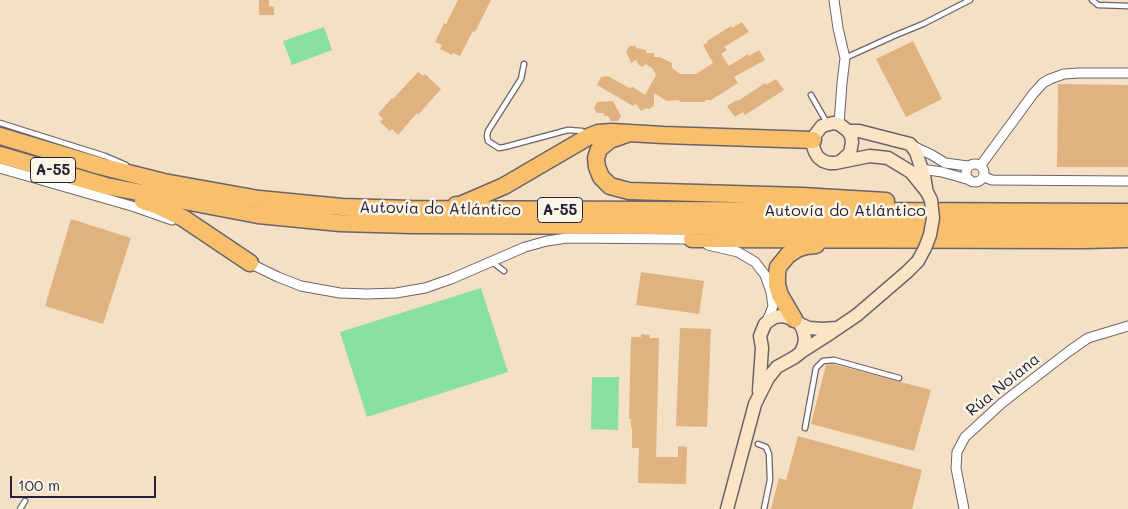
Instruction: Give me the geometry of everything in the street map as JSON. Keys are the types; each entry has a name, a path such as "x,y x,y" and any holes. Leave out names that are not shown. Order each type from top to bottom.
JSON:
{"highway":[{"path":"411,209 460,205 504,186 588,137 598,134 612,132 813,140"},
{"path":"627,134 610,140 599,149 596,158 601,177 610,186 629,192 802,196 889,202 1128,203"},
{"name":"Autovía do Atlántico","path":"0,136 100,166 164,182 259,199 342,207 411,209 1128,212"},
{"name":"Autovía do Atlántico","path":"0,155 106,186 258,215 340,223 912,227 1128,225"},
{"path":"106,186 183,218 250,263"},
{"path":"692,239 1128,239"},
{"path":"797,322 780,295 777,285 778,267 788,255 806,246 833,245 852,239"}],"main road":[{"path":"838,127 852,142 852,148 846,158 841,161"},
{"path":"727,509 755,404 768,378 777,367 857,315 907,272 918,261 930,235 933,218 931,200 916,152 910,144 838,127 818,130 813,140 813,146 818,157 823,161 835,163 870,156 881,151 894,152 921,169"},
{"path":"870,156 888,158 911,172 927,192"},
{"path":"759,395 762,348 760,336 765,324 776,317 782,316 809,328 837,328"},
{"path":"797,322 803,330 805,338 801,352"},
{"path":"762,348 770,357 776,360 788,360"}],"street":[{"path":"834,0 845,58 838,127"},
{"path":"981,165 1032,94 1050,78 1064,74 1079,73 1128,73"},
{"path":"910,144 945,163 968,166 977,163 985,171 984,177 978,182 974,182 942,172 921,169"},
{"path":"968,166 966,173 970,180"},
{"path":"0,168 172,220 228,253 278,277 301,286 340,293 396,293 425,288 451,279 525,247 547,241 567,238 692,239 738,252 755,262 765,275 771,292 772,306 765,324"},
{"path":"984,177 992,180 1128,181"},
{"name":"Rúa Noiana","path":"964,509 956,468 957,452 965,437 1002,403 1088,338 1128,326"}],"lane":[{"path":"845,58 923,24 970,0"},
{"path":"1092,0 1098,5 1128,6"},
{"path":"524,64 521,79 488,131 488,142 498,148 505,147 568,130 582,131 588,137"},
{"path":"811,95 838,127"},
{"path":"0,123 105,156 164,182"},
{"path":"491,262 504,271"},
{"path":"805,428 816,368 823,361 834,360 899,378"},
{"path":"758,444 766,447 769,454 770,480 764,509"},
{"path":"20,509 25,501"}],"green space":[{"path":"324,27 332,50 292,65 283,41"},
{"path":"481,288 508,372 367,417 340,332"},
{"path":"592,377 619,377 618,430 591,429"}],"building":[{"path":"259,0 269,0 269,6 274,7 274,15 259,15"},
{"path":"458,0 491,0 460,56 453,53 452,55 440,49 442,45 435,42"},
{"path":"742,22 749,32 724,47 727,50 721,54 729,66 748,54 749,56 759,50 765,60 734,77 738,83 711,100 704,102 667,101 654,93 654,106 641,111 636,104 633,106 597,85 601,77 608,76 629,88 633,87 645,95 656,75 653,69 646,64 642,67 636,60 631,63 626,51 630,46 646,50 646,53 654,53 654,57 660,57 672,63 672,68 680,74 696,74 713,63 703,45 731,26 732,28"},
{"path":"913,41 942,99 906,117 876,59"},
{"path":"418,72 423,76 425,74 441,89 398,135 380,122 383,119 378,114"},
{"path":"776,79 784,90 745,115 743,112 735,117 727,106 765,83 766,85"},
{"path":"1058,84 1128,85 1128,167 1057,167"},
{"path":"613,101 621,116 618,121 611,121 603,113 597,113 594,108 597,102"},
{"path":"71,219 131,238 103,324 45,306"},
{"path":"641,272 704,281 699,314 636,305"},
{"path":"680,328 711,329 707,427 676,426"},
{"path":"641,334 650,335 650,338 659,338 656,457 678,457 678,446 687,447 686,484 638,483 639,448 632,448 632,428 631,419 629,419 631,337 641,337"},
{"path":"833,364 931,390 914,451 811,424 826,365"},
{"path":"798,436 922,470 912,509 771,509 779,478 786,480"}]}
